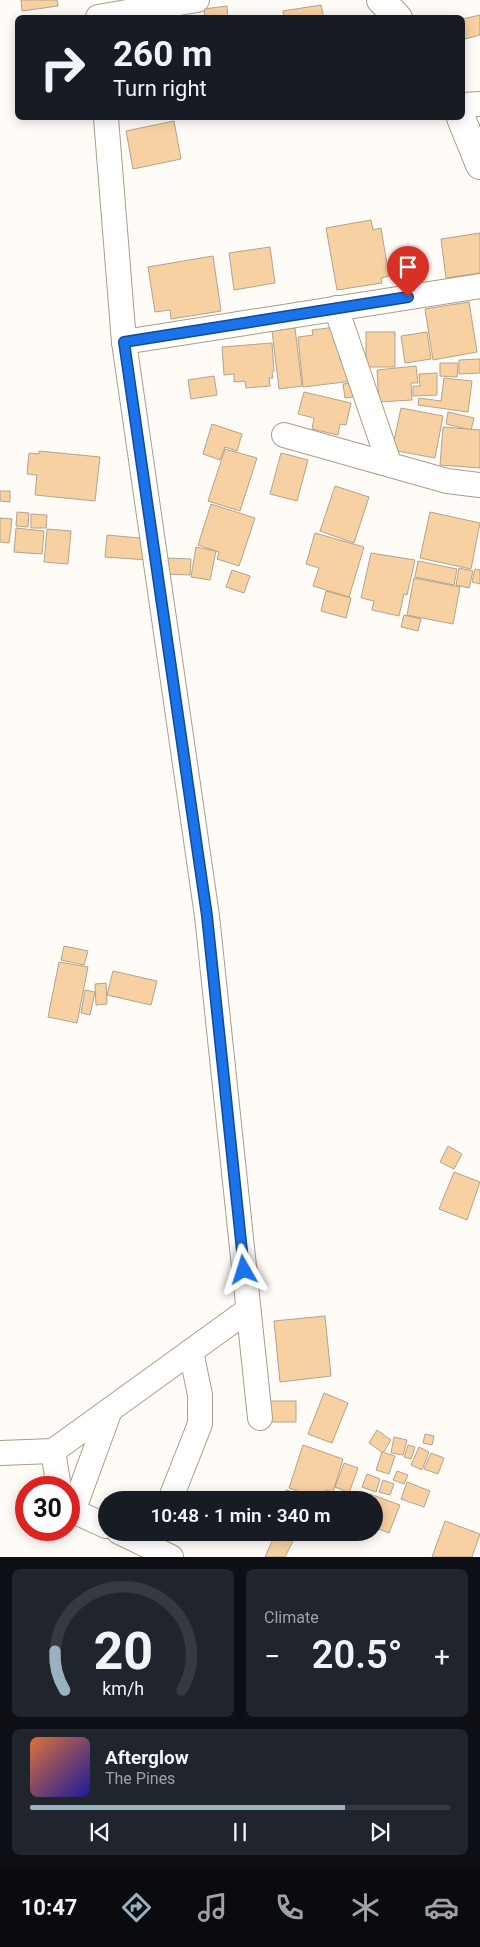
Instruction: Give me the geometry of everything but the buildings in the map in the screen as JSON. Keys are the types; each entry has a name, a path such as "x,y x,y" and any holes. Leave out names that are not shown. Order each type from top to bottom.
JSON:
{"main road":[{"path":"382,0 395,15"},
{"path":"462,120 480,165"}],"street":[{"path":"96,0 98,15"},
{"path":"110,15 197,0"},
{"path":"465,106 480,104"},
{"path":"106,120 124,342 207,916 260,1418"},
{"path":"124,342 480,286"},
{"path":"336,308 389,463"},
{"path":"284,435 389,463 447,481 480,485"},
{"path":"0,1453 53,1450 248,1310"},
{"path":"174,1491 200,1424 200,1395 191,1351"},
{"path":"80,1487 110,1410"},
{"path":"53,1450 57,1476"},
{"path":"80,1514 98,1522"},
{"path":"145,1541 160,1546"}],"route":[{"path":"244,1270 207,916 124,342 408,297"}]}
